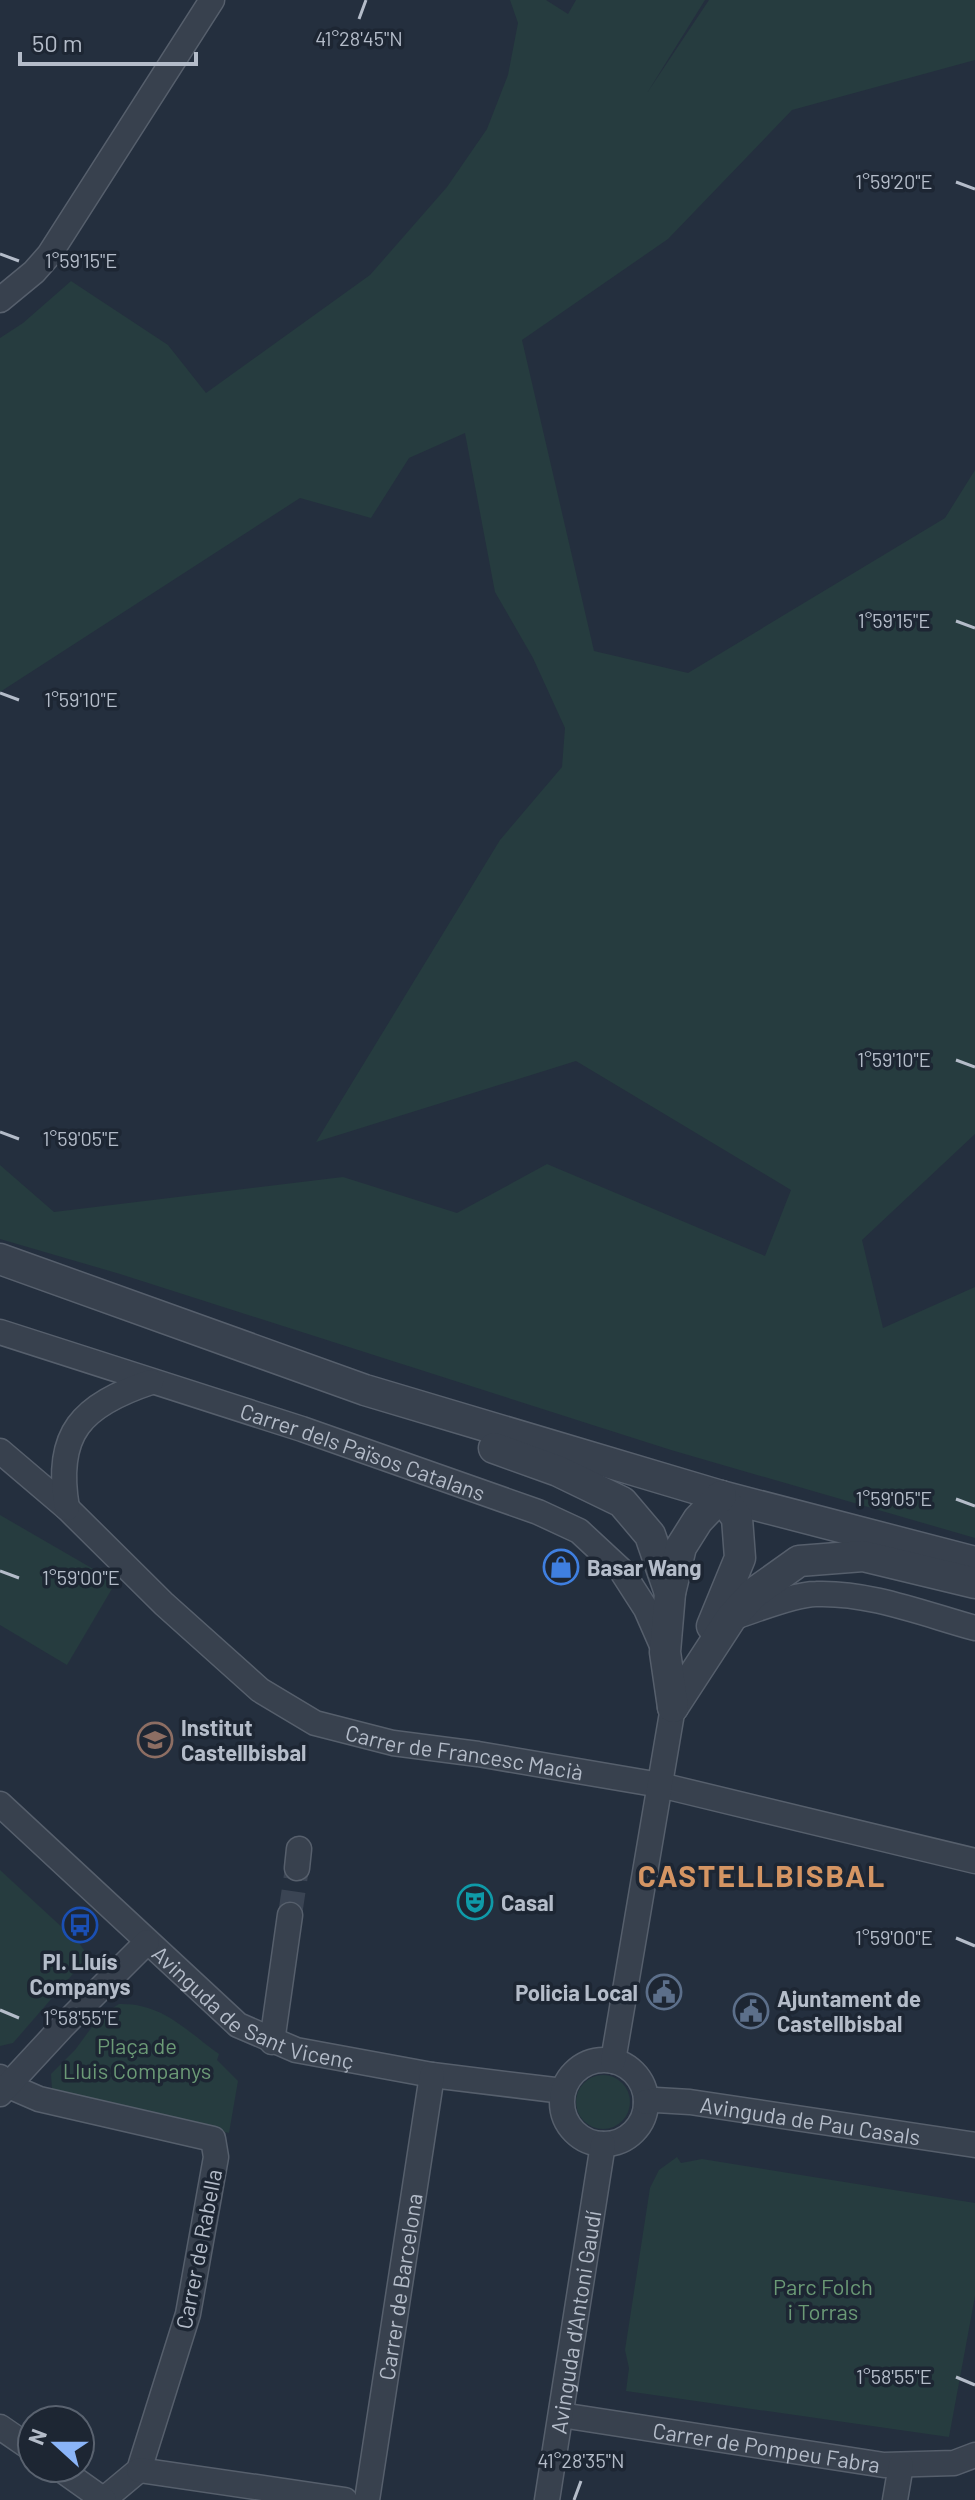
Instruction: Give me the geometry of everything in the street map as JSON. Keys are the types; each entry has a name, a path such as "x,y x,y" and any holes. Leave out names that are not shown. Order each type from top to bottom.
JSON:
{"street":[{"path":"0,300 49,255 212,0"},
{"path":"0,1259 365,1390 721,1496 975,1562"},
{"name":"Carrer dels Països Catalans","path":"0,1332 302,1429 538,1512 579,1531 621,1570 646,1609 665,1652"},
{"path":"67,1508 62,1480 63,1458 78,1427 100,1402 151,1382"},
{"path":"365,1390 456,1434 558,1471 622,1502 650,1535 670,1593"},
{"name":"Carrer de Francesc Macià","path":"0,1451 67,1508 164,1604 260,1690 315,1723 393,1743 660,1785 975,1861"},
{"path":"673,1707 665,1652 670,1593 681,1547 698,1520 721,1496"},
{"path":"613,2061 673,1707 724,1602 740,1558 737,1518 721,1496"},
{"path":"673,1707 731,1618 754,1593 799,1561 863,1556 975,1583"},
{"path":"731,1618 813,1594 882,1602 975,1628"},
{"name":"Avinguda de Sant Vicenç","path":"2,1811 238,2025 272,2042 296,2050 432,2075 563,2091"},
{"path":"272,2042 290,1915"},
{"path":"3,2086 147,1942"},
{"path":"613,2061 637,2076 646,2102 638,2127 617,2143 603,2144 579,2137 570,2128 562,2104 563,2091 577,2070 588,2063 613,2061"},
{"name":"Carrer de Barcelona","path":"367,2500 432,2075"},
{"name":"Carrer de Rabella","path":"3,2086 39,2099 213,2139 216,2157 188,2314 139,2470"},
{"name":"Avinguda de Pau Casals","path":"646,2102 690,2102 975,2145"},
{"name":"Avinguda d'Antoni Gaudí","path":"547,2500 603,2144"},
{"name":"Carrer de Pompeu Fabra","path":"561,2415 884,2465 954,2463 974,2456"},
{"path":"895,2500 901,2465"},
{"path":"82,2484 104,2500 139,2470 345,2500"}],"green space":[{"path":"510,0 546,0 568,14 576,0 705,0 647,93 709,0 975,0 975,60 792,110 668,239 522,340 594,651 688,673 945,518 975,470 975,1134 862,1240 883,1328 975,1287 975,1538 671,1450 120,1274 0,1239 0,1165 54,1212 343,1177 457,1213 547,1164 765,1256 791,1190 576,1061 316,1142 500,840 562,767 565,728 533,658 495,592 465,433 409,458 371,518 300,498 0,692 0,338 23,323 71,281 168,345 206,393 370,275 447,187 487,129 508,75 518,23"},
{"path":"0,1515 95,1570 113,1587 67,1665 0,1625"},
{"path":"0,1870 79,1943 85,1960 13,2043 0,2046"},
{"name":"Plaça de Lluis Companys","path":"119,2004 161,2013 219,2054 217,2060 238,2081 229,2133 52,2090 51,2074 75,2050 100,2016"},
{"path":"603,2075 622,2083 630,2102 622,2121 603,2129 584,2121 576,2102 584,2083"},
{"name":"Parc Folch i Torras","path":"677,2157 681,2163 702,2159 975,2203 975,2296 949,2437 626,2391 629,2368 625,2350 650,2188 659,2170"}],"tunnel":[{"path":"290,1915 297,1868"}],"place":[{"name":"Basar Wang","path":"561,1567"},
{"name":"Institut Castellbisbal","path":"155,1740"},
{"name":"Casal","path":"475,1902"},
{"name":"Pl. Lluís Companys","path":"80,1925"},
{"name":"Policia Local","path":"664,1992"},
{"name":"Ajuntament de Castellbisbal","path":"751,2011"}],"district":[{"name":"CASTELLBISBAL","path":"762,1875"}]}
